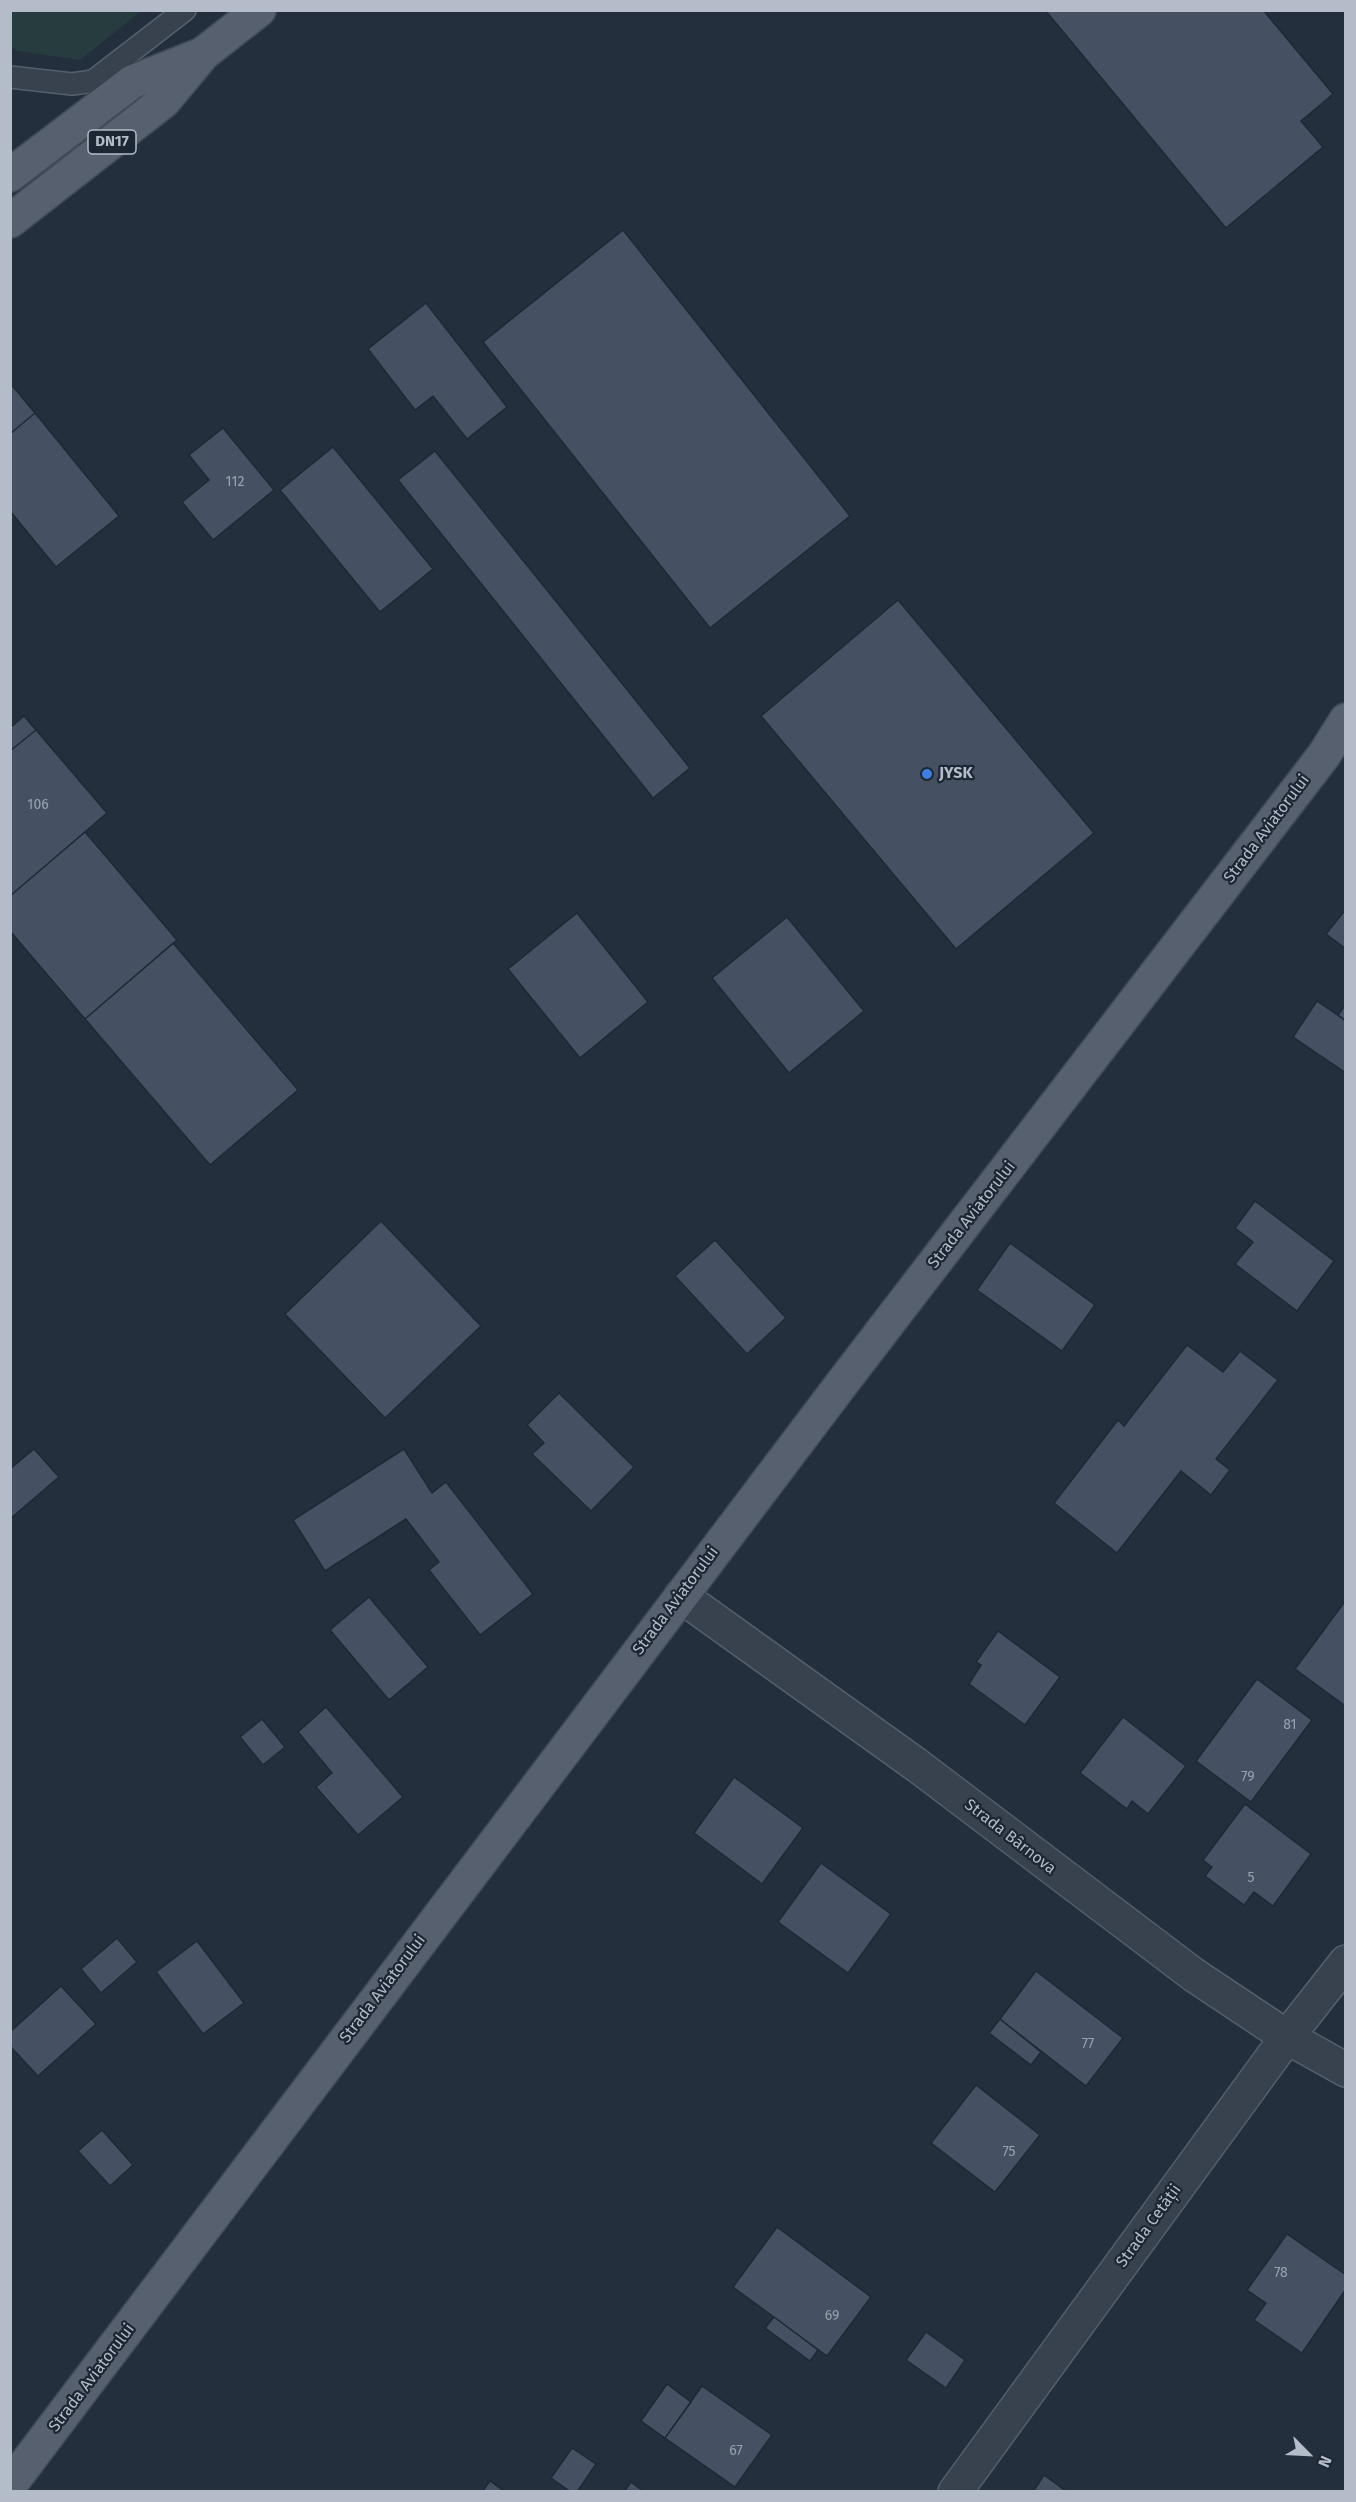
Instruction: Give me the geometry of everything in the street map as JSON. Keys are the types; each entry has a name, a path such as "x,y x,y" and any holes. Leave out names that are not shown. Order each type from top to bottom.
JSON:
{"main road":[{"name":"DN17","path":"10,221 164,101 204,53 260,10"},
{"name":"DN17","path":"10,175 132,82 204,53"},
{"name":"Strada Aviatorului","path":"10,2485 681,1596 1324,755 1346,720"}],"street":[{"name":"Strada Bârnova","path":"681,1596 918,1767 1109,1913 1287,2037 1346,2070"},
{"name":"Strada Cetății","path":"955,2492 1287,2037 1346,1962"}],"lane":[{"path":"10,77 72,84 93,81 186,10"}],"green space":[{"path":"11,10 141,11 80,60 18,51 11,47"}],"building":[{"path":"1045,10 1263,10 1333,94 1301,121 1323,147 1226,228"},
{"path":"623,230 850,516 710,628 483,342"},
{"path":"426,303 507,407 467,439 433,396 415,410 368,349"},
{"path":"10,383 35,413 10,434"},
{"path":"35,413 119,516 56,567 10,511 10,434"},
{"path":"223,428 274,490 213,540 182,502 209,480 189,455"},
{"path":"333,447 433,569 380,612 280,490"},
{"path":"435,451 690,768 653,798 398,480"},
{"name":"JYSK","path":"898,600 1094,833 956,949 761,716"},
{"path":"24,716 36,730 10,751 10,728"},
{"path":"36,730 107,813 10,896 10,751"},
{"path":"85,832 177,940 85,1019 10,931 10,896"},
{"path":"1346,909 1346,949 1326,934"},
{"path":"577,913 648,1002 580,1058 508,969"},
{"path":"787,917 864,1011 789,1073 712,978"},
{"path":"173,943 298,1090 210,1165 85,1019"},
{"path":"1317,1001 1346,1021 1346,1073 1293,1037"},
{"path":"1346,1004 1346,1021 1338,1015"},
{"path":"1255,1201 1334,1261 1297,1311 1235,1264 1253,1242 1235,1228"},
{"path":"381,1221 481,1326 385,1418 285,1314"},
{"path":"715,1240 786,1318 747,1354 675,1276"},
{"path":"1010,1243 1095,1305 1062,1351 977,1290"},
{"path":"1187,1345 1223,1372 1240,1351 1278,1380 1216,1459 1230,1470 1211,1495 1181,1471 1117,1553 1054,1503 1118,1420 1124,1426"},
{"path":"559,1393 634,1467 591,1511 532,1454 544,1443 527,1425"},
{"path":"34,1449 59,1477 10,1519 10,1469"},
{"path":"404,1449 432,1493 446,1482 533,1594 480,1635 429,1570 439,1562 406,1519 325,1571 293,1520"},
{"path":"369,1597 428,1667 389,1700 330,1630"},
{"path":"1346,1600 1346,1703 1344,1705 1295,1669"},
{"path":"998,1631 1060,1677 1025,1725 969,1684 981,1665 976,1662"},
{"path":"1257,1679 1312,1720 1251,1802 1196,1761"},
{"path":"326,1707 403,1797 358,1835 316,1787 332,1773 298,1732"},
{"path":"1123,1717 1186,1766 1148,1814 1132,1801 1127,1809 1080,1773"},
{"path":"262,1719 285,1747 263,1765 240,1737"},
{"path":"734,1777 803,1828 762,1884 694,1833"},
{"path":"1245,1804 1311,1854 1273,1906 1254,1892 1244,1905 1205,1876 1212,1867 1203,1860"},
{"path":"821,1863 891,1914 848,1973 778,1922"},
{"path":"117,1938 137,1962 101,1993 81,1969"},
{"path":"197,1941 244,2003 203,2034 156,1972"},
{"path":"1036,1971 1123,2038 1086,2086 1000,2019"},
{"path":"61,1986 96,2024 38,2076 10,2046 10,2032"},
{"path":"1000,2019 1041,2052 1031,2065 989,2033"},
{"path":"976,2085 1040,2135 995,2192 931,2143"},
{"path":"102,2130 133,2165 110,2186 78,2151"},
{"path":"777,2227 871,2297 827,2356 733,2287"},
{"path":"1287,2234 1346,2275 1346,2289 1302,2353 1254,2320 1266,2303 1247,2290"},
{"path":"774,2317 818,2350 810,2361 765,2328"},
{"path":"926,2332 965,2360 946,2388 906,2360"},
{"path":"667,2384 691,2402 665,2438 641,2421"},
{"path":"702,2386 772,2435 735,2487 665,2438"},
{"path":"572,2448 596,2464 577,2492 571,2492 551,2478"},
{"path":"1044,2475 1067,2492 1033,2492"},
{"path":"490,2481 505,2492 482,2492"},
{"path":"631,2482 644,2492 624,2492"}],"place":[{"name":"JYSK","path":"927,774"}]}
